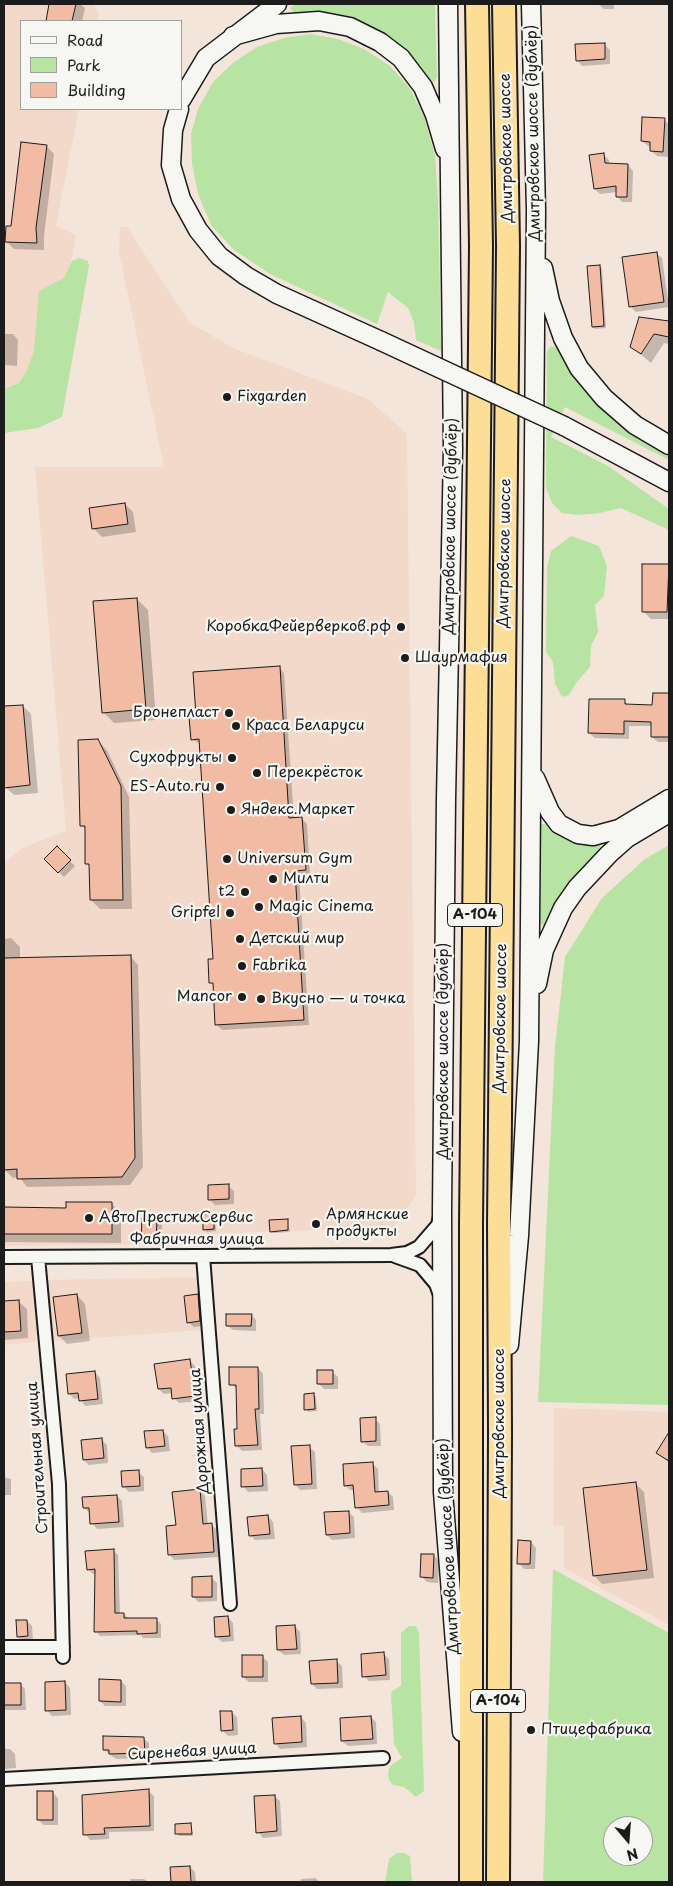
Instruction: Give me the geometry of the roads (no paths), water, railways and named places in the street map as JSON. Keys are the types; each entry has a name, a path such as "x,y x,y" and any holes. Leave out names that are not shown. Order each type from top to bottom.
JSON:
{"highway":[{"name":"Дмитровское шоссе","path":"471,1882 471,1223 481,256 477,4"},
{"name":"Дмитровское шоссе","path":"498,1882 499,1213 508,256 504,4"}],"main road":[{"path":"182,98 206,58 277,4"},
{"name":"Дмитровское шоссе (дублёр)","path":"448,4 452,175 453,449 446,799 442,1208 443,1492 470,1827"},
{"name":"Дмитровское шоссе (дублёр)","path":"500,1432 519,1236 529,1042 536,210 532,4"},
{"path":"233,36 276,24 319,21 350,27 380,42 401,58 423,87 436,115 452,175"},
{"path":"179,110 173,130 171,165 181,199 198,230 219,256 246,276 278,294 564,426 669,482"},
{"path":"536,210 542,263 550,301 563,338 579,368 604,398 635,425 669,445"},
{"path":"531,752 536,781 550,812 559,824 578,834 593,836 619,829 669,799"},
{"path":"529,1042 544,950 563,908 578,888 609,854 627,838 669,813"}],"street":[{"name":"Фабричная улица","path":"4,1257 391,1255 407,1253 420,1247 438,1225 442,1208"},
{"name":"Фабричная улица","path":"391,1255 420,1265 436,1284 442,1302"},
{"name":"Дорожная улица","path":"203,1256 230,1604"},
{"name":"Строительная улица","path":"4,1646 63,1652 59,1484 38,1257"},
{"name":"Сиреневая улица","path":"4,1779 382,1758"}],"place":[{"name":"Fixgarden","path":"227,397"},
{"name":"КоробкаФейерверков.рф","path":"401,627"},
{"name":"Шаурмафия","path":"405,658"},
{"name":"Бронепласт","path":"229,713"},
{"name":"Краса Беларуси","path":"236,726"},
{"name":"Сухофрукты","path":"232,758"},
{"name":"Перекрёсток","path":"257,773"},
{"name":"ES-Auto.ru","path":"220,787"},
{"name":"Яндекс.Маркет","path":"231,810"},
{"name":"Universum Gym","path":"227,859"},
{"name":"Милти","path":"273,879"},
{"name":"t2","path":"245,892"},
{"name":"Magic Cinema","path":"259,907"},
{"name":"Gripfel","path":"230,913"},
{"name":"Детский мир","path":"240,939"},
{"name":"Fabrika","path":"242,966"},
{"name":"Mancor","path":"242,997"},
{"name":"Вкусно — и точка","path":"261,999"},
{"name":"АвтоПрестижСервис","path":"89,1218"},
{"name":"Армянские продукты","path":"316,1224"},
{"name":"Птицефабрика","path":"531,1730"}]}
